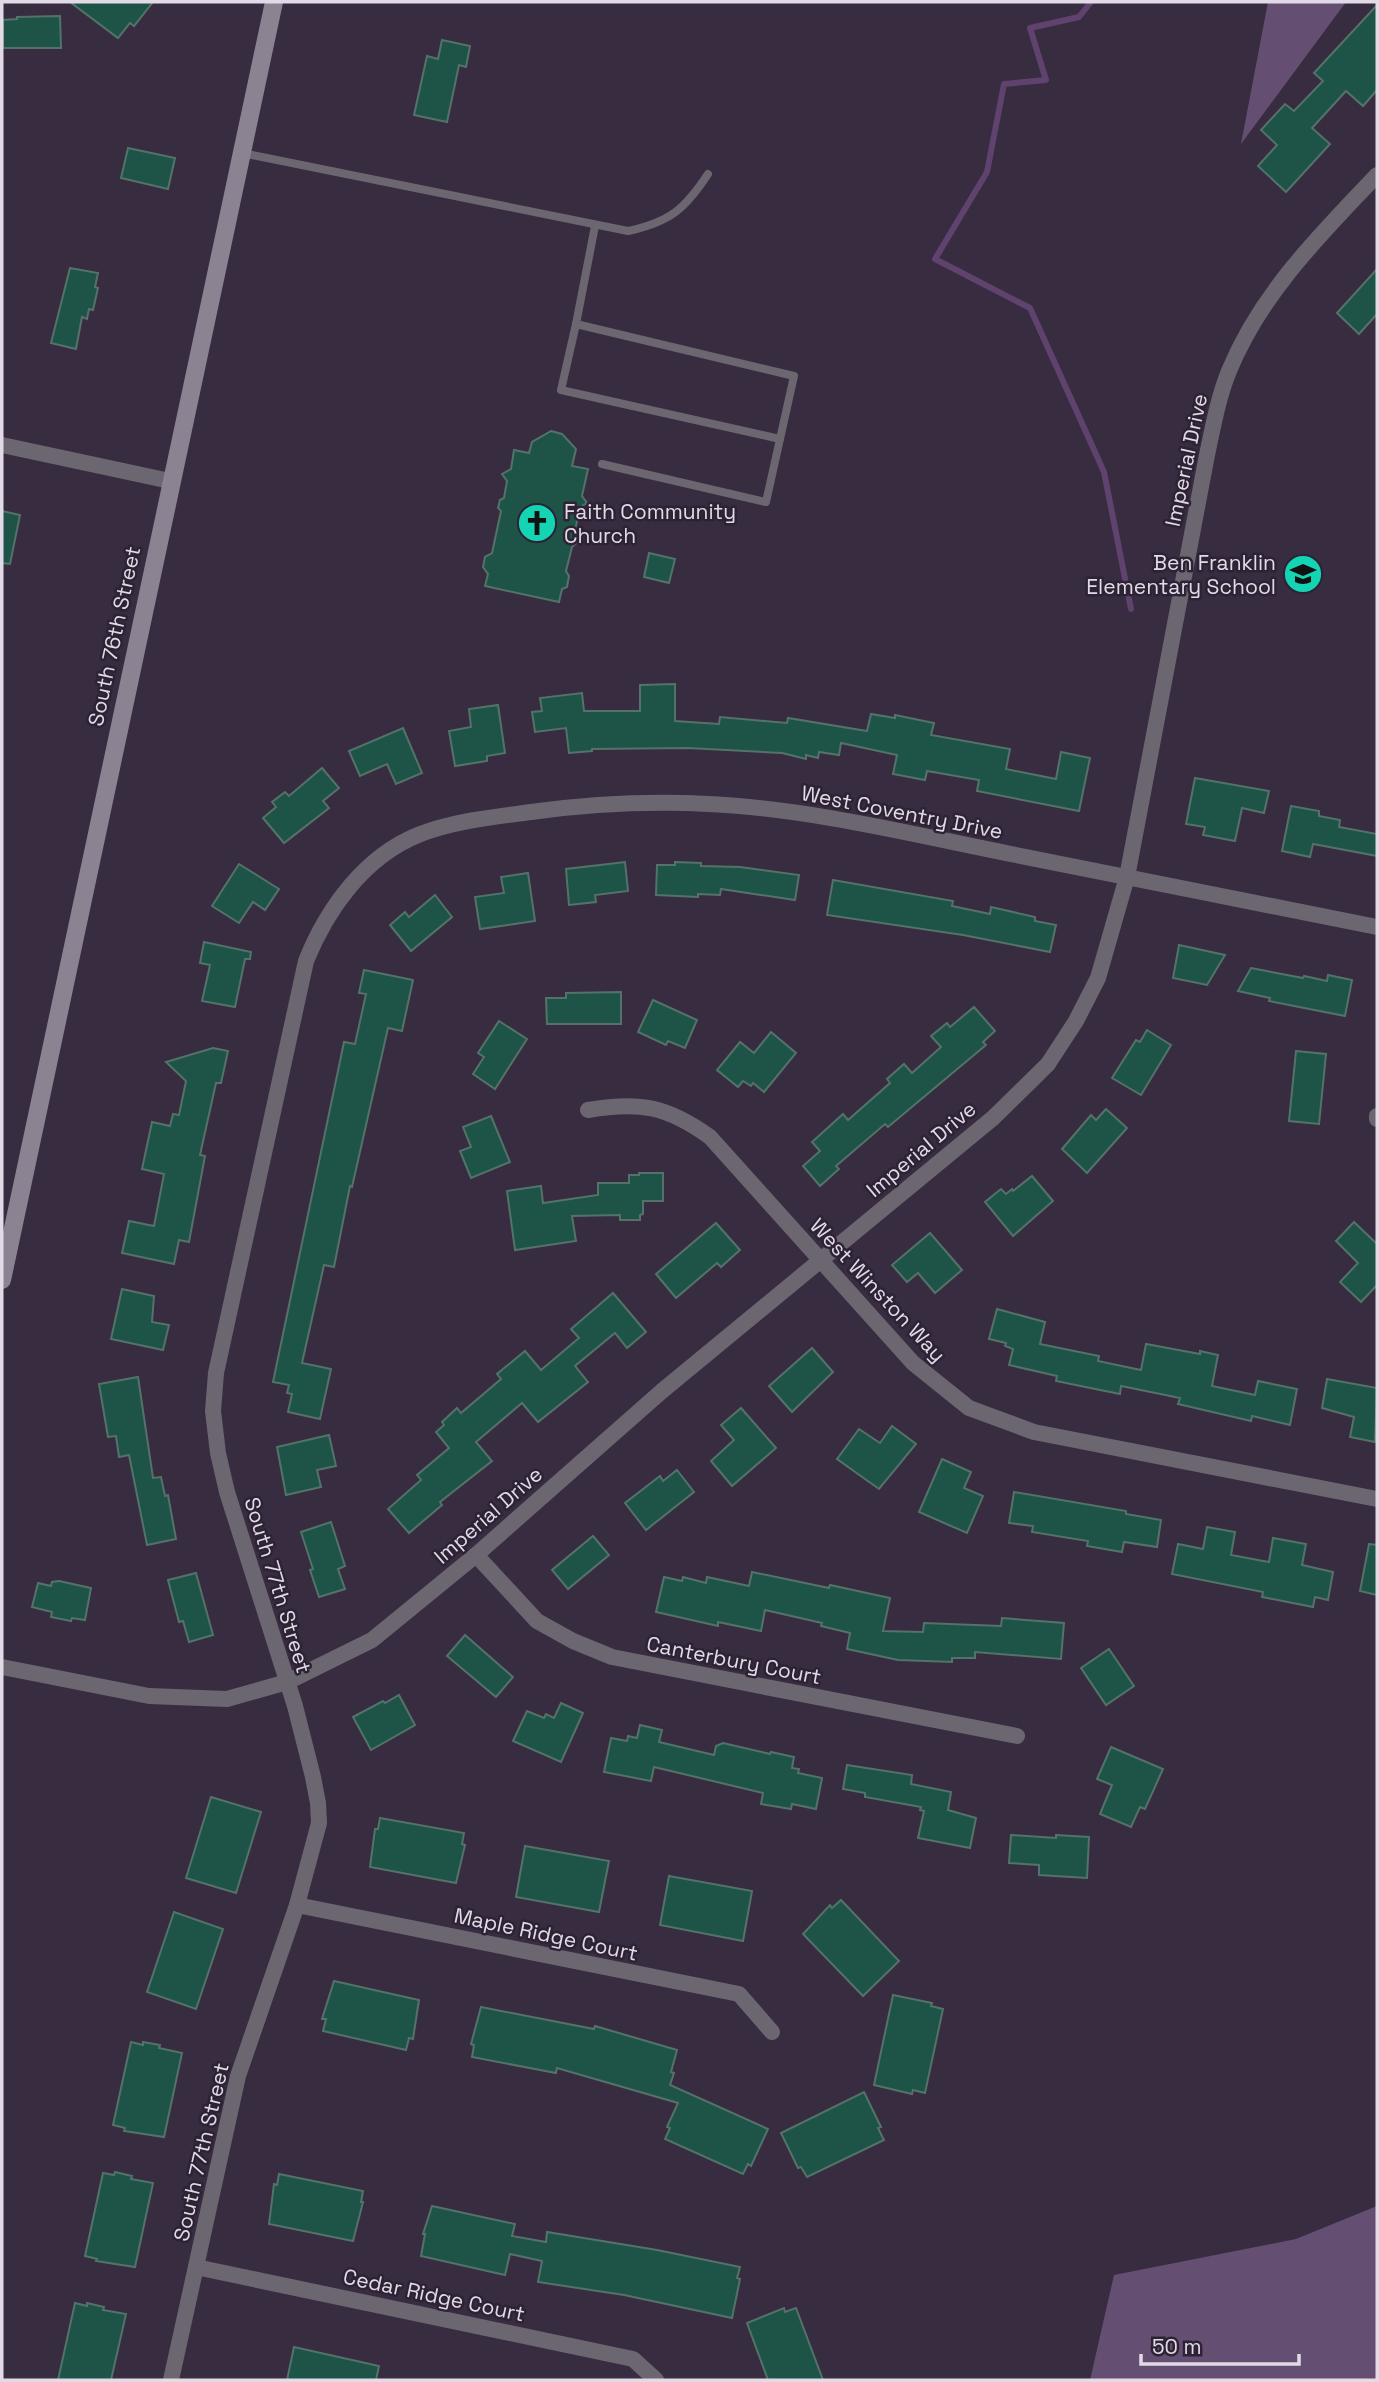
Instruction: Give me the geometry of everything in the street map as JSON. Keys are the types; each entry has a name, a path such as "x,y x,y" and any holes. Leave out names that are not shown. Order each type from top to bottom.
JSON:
{"main road":[{"name":"South 76th Street","path":"2,1280 274,2"}],"street":[{"name":"Imperial Drive","path":"2,1667 149,1696 227,1699 287,1682 372,1640 476,1555 662,1391 993,1118 1048,1064 1076,1021 1098,978 1127,877 1207,455 1218,401 1228,372 1248,331 1282,279 1377,174"},
{"path":"2,445 170,481"},
{"name":"West Coventry Drive","path":"416,836 494,817 571,807 639,803 710,804 834,819 1377,928"},
{"name":"South 77th Street","path":"171,2380 238,2076 297,1905 319,1823 318,1803 287,1682 227,1492 218,1453 213,1411 216,1373 306,961 340,898 375,863 416,836"},
{"name":"West Winston Way","path":"588,1110 620,1104 649,1107 691,1123 710,1137 913,1363 970,1408 1034,1432 1377,1499"},
{"name":"Canterbury Court","path":"476,1555 537,1621 573,1641 612,1657 1017,1736"},
{"name":"Maple Ridge Court","path":"297,1905 739,1994 772,2032"},
{"name":"Cedar Ridge Court","path":"196,2267 633,2359 656,2380"}],"lane":[{"path":"242,153 628,231 650,226 676,213 692,200 708,174"},
{"path":"595,226 561,390 780,439"},
{"path":"576,324 794,376 766,502 602,464"}],"shaded area":[{"path":"1268,2 1346,2 1241,144"},
{"path":"1377,2206 1377,2380 1090,2380 1114,2275 1296,2239"}],"building":[{"path":"70,2 153,2 134,26 130,23 118,38"},
{"path":"1377,5 1377,90 1363,106 1346,91 1312,128 1330,144 1286,192 1258,166 1277,145 1261,130 1285,104 1294,111 1323,81 1314,73"},
{"path":"60,16 61,48 3,48 3,20"},
{"path":"442,40 470,46 466,67 459,65 447,122 414,115 427,56 438,59"},
{"path":"128,148 175,158 168,189 121,178"},
{"path":"70,268 98,273 93,310 89,309 87,319 82,317 76,349 51,343"},
{"path":"1377,269 1377,314 1359,334 1337,313"},
{"name":"Faith Community Church","path":"551,431 562,434 576,449 572,466 588,469 582,496 587,503 580,507 574,535 580,540 572,547 566,571 569,576 567,587 562,589 559,602 485,586 488,574 483,567 485,557 492,553 501,511 498,508 500,500 504,498 507,481 502,474 511,469 514,450 529,453 532,442"},
{"path":"2,511 20,515 10,564 2,563"},
{"path":"649,553 675,559 669,583 644,577"},
{"path":"675,684 675,721 719,724 720,717 787,723 788,718 867,731 871,714 895,718 895,715 934,723 931,735 1010,749 1006,769 1056,779 1061,752 1090,758 1079,811 977,791 979,780 927,771 925,780 893,774 897,755 841,743 839,755 819,752 818,758 806,755 806,759 782,753 688,748 592,749 569,753 566,728 535,732 532,712 542,711 540,698 582,693 584,711 640,711 640,685"},
{"path":"498,705 505,753 487,756 487,761 455,766 449,731 471,727 469,709"},
{"path":"403,728 422,773 396,784 387,764 360,776 349,751"},
{"path":"322,768 339,788 323,801 329,808 284,843 263,818 276,807 272,802 285,792 289,796"},
{"path":"1195,778 1269,791 1264,813 1242,808 1235,841 1203,835 1205,827 1186,824"},
{"path":"1291,806 1319,811 1319,816 1340,820 1339,827 1377,834 1377,856 1313,844 1310,857 1282,851"},
{"path":"625,862 628,891 595,895 596,902 569,905 566,869"},
{"path":"675,862 799,875 795,900 721,889 720,895 656,895 657,865 675,865"},
{"path":"239,864 279,889 265,910 253,902 239,923 212,906"},
{"path":"528,873 535,921 480,929 475,897 504,893 501,877"},
{"path":"833,880 953,901 952,906 990,914 991,907 1035,917 1035,921 1056,925 1050,952 963,935 827,915"},
{"path":"435,895 452,917 411,951 390,925 405,912 409,917"},
{"path":"204,942 251,952 250,959 245,959 235,1007 202,1001 210,965 200,963"},
{"path":"1179,945 1225,955 1207,985 1173,978"},
{"path":"1251,968 1327,981 1328,975 1352,980 1345,1016 1269,1001 1270,998 1238,991"},
{"path":"364,970 413,980 402,1031 388,1028 352,1187 350,1186 334,1267 324,1265 302,1363 331,1369 320,1419 288,1412 292,1394 287,1393 289,1385 273,1382 344,1042 355,1044 366,994 359,993"},
{"path":"621,992 621,1024 547,1024 546,998 566,998 566,993"},
{"path":"653,1000 697,1020 685,1048 668,1041 666,1045 638,1032"},
{"path":"974,1007 995,1031 983,1042 986,1045 888,1127 885,1124 836,1166 839,1169 820,1186 803,1166 820,1151 812,1142 843,1114 848,1120 890,1083 887,1079 904,1064 912,1073 941,1047 931,1036 947,1023 950,1027"},
{"path":"499,1021 527,1039 495,1089 473,1074 484,1057 478,1053"},
{"path":"1147,1030 1171,1045 1141,1095 1112,1078 1136,1040 1140,1042"},
{"path":"771,1032 796,1053 764,1092 753,1083 751,1086 743,1081 738,1087 717,1070 740,1042 754,1053"},
{"path":"213,1048 228,1051 221,1083 216,1083 200,1155 205,1156 189,1242 179,1240 174,1264 122,1253 129,1221 154,1226 164,1174 142,1169 152,1122 170,1126 173,1114 179,1115 186,1081 166,1062"},
{"path":"1296,1051 1326,1054 1319,1124 1289,1121"},
{"path":"1106,1109 1127,1128 1087,1173 1062,1149 1091,1115 1096,1120"},
{"path":"491,1116 510,1162 471,1178 460,1151 471,1147 463,1127"},
{"path":"663,1173 663,1201 643,1201 640,1220 620,1220 620,1215 572,1216 576,1241 515,1250 507,1191 541,1186 543,1203 598,1195 598,1183 629,1183 629,1175"},
{"path":"1032,1176 1053,1201 1013,1236 985,1202 1001,1189 1006,1194 1012,1189 1013,1191"},
{"path":"1354,1222 1377,1244 1377,1285 1361,1302 1340,1282 1358,1263 1336,1241"},
{"path":"716,1223 740,1250 721,1267 717,1263 676,1298 656,1274"},
{"path":"930,1233 962,1270 935,1293 918,1273 907,1282 892,1265"},
{"path":"122,1289 154,1296 152,1322 169,1325 163,1350 111,1339"},
{"path":"613,1293 646,1332 627,1348 615,1333 575,1366 588,1382 538,1422 522,1403 476,1442 492,1461 440,1502 442,1505 409,1533 388,1509 421,1480 417,1475 449,1448 436,1432 444,1425 442,1422 457,1408 461,1413 501,1379 497,1374 525,1351 541,1370 579,1338 571,1329"},
{"path":"997,1309 1045,1322 1040,1344 1099,1356 1098,1361 1141,1370 1146,1344 1218,1355 1212,1386 1255,1395 1258,1381 1297,1389 1290,1425 1252,1416 1251,1421 1178,1404 1180,1398 1121,1386 1120,1394 1056,1381 1057,1376 1009,1365 1013,1349 1005,1346 1006,1343 989,1339"},
{"path":"812,1348 833,1372 792,1412 769,1386"},
{"path":"138,1377 153,1478 161,1477 165,1496 168,1495 176,1539 147,1545 129,1455 119,1457 116,1436 108,1437 99,1384"},
{"path":"1327,1379 1377,1388 1375,1442 1350,1437 1354,1417 1322,1408"},
{"path":"741,1408 776,1448 732,1486 711,1461 734,1440 721,1425"},
{"path":"892,1426 916,1444 879,1489 837,1459 859,1429 880,1443"},
{"path":"329,1435 336,1466 317,1470 321,1487 286,1495 277,1447"},
{"path":"942,1459 971,1472 964,1488 983,1496 967,1533 919,1512"},
{"path":"677,1470 694,1492 646,1530 625,1503 660,1476 663,1481"},
{"path":"1014,1492 1126,1511 1126,1514 1161,1520 1157,1547 1124,1542 1122,1552 1087,1546 1088,1541 1032,1532 1033,1526 1009,1523"},
{"path":"331,1522 345,1566 338,1569 345,1589 319,1597 301,1532"},
{"path":"1207,1527 1235,1532 1231,1555 1269,1562 1273,1538 1306,1544 1302,1565 1333,1572 1328,1600 1315,1597 1313,1607 1262,1597 1263,1592 1172,1574 1178,1544 1203,1549"},
{"path":"593,1536 609,1555 568,1589 552,1570"},
{"path":"1369,1544 1377,1545 1377,1595 1360,1591"},
{"path":"752,1572 890,1598 883,1631 923,1632 924,1623 1001,1626 1002,1618 1064,1623 1061,1659 975,1652 975,1658 952,1658 952,1662 898,1660 847,1649 850,1633 821,1626 822,1623 765,1610 761,1631 718,1622 718,1626 656,1612 664,1577 682,1581 683,1577 706,1583 707,1577 749,1586"},
{"path":"196,1573 213,1635 189,1642 183,1621 179,1622 168,1580"},
{"path":"52,1582 91,1588 85,1620 72,1618 71,1621 51,1617 52,1612 32,1607 38,1583 51,1586"},
{"path":"465,1635 513,1677 496,1697 447,1656"},
{"path":"1109,1649 1134,1686 1106,1705 1081,1668"},
{"path":"399,1695 415,1725 371,1750 353,1717"},
{"path":"561,1703 583,1713 561,1762 513,1741 527,1711 544,1718 546,1714 554,1718"},
{"path":"640,1725 662,1730 659,1742 714,1755 716,1746 723,1743 794,1757 792,1768 799,1769 798,1773 822,1778 816,1809 792,1804 791,1809 761,1804 763,1793 654,1767 651,1781 604,1772 611,1738 627,1741 628,1736 637,1738"},
{"path":"1111,1747 1163,1769 1145,1809 1140,1807 1131,1827 1100,1814 1112,1785 1097,1779"},
{"path":"847,1765 912,1775 911,1784 951,1792 948,1810 976,1818 970,1848 918,1838 924,1811 920,1810 921,1807 865,1797 865,1793 843,1789"},
{"path":"211,1797 261,1812 236,1893 186,1878"},
{"path":"380,1818 464,1833 462,1844 465,1845 456,1883 370,1867 375,1829 378,1829"},
{"path":"1011,1835 1089,1837 1087,1878 1039,1875 1039,1865 1009,1863"},
{"path":"525,1846 609,1861 599,1912 516,1897"},
{"path":"669,1876 752,1891 743,1941 660,1925"},
{"path":"841,1900 899,1961 863,1996 803,1934 830,1905 832,1908"},
{"path":"174,1912 223,1929 196,2009 147,1992"},
{"path":"334,1981 419,2000 413,2039 409,2038 406,2050 323,2031 326,2019 322,2019"},
{"path":"893,1995 932,2003 931,2006 943,2009 925,2093 913,2090 912,2094 874,2085"},
{"path":"481,2007 594,2029 595,2026 677,2050 670,2085 768,2129 751,2166 748,2164 743,2174 665,2139 670,2128 667,2127 678,2103 557,2068 556,2073 472,2057 474,2045 471,2044"},
{"path":"131,2042 160,2045 159,2048 182,2053 164,2137 124,2131 125,2128 113,2125"},
{"path":"864,2092 881,2127 878,2128 884,2140 807,2177 801,2167 798,2168 781,2133"},
{"path":"115,2172 132,2176 131,2179 153,2183 135,2267 96,2261 97,2259 85,2256 103,2173 114,2175"},
{"path":"279,2174 363,2191 363,2202 353,2241 269,2224 274,2184 277,2185"},
{"path":"432,2206 515,2224 512,2236 546,2242 547,2232 740,2267 732,2318 624,2295 538,2282 542,2261 510,2254 505,2275 421,2256 423,2234"},
{"path":"75,2303 87,2306 87,2303 104,2307 103,2310 126,2314 111,2380 58,2380"},
{"path":"784,2308 785,2312 796,2308 823,2380 768,2380 747,2323"},
{"path":"294,2347 379,2366 376,2380 287,2380"}],"waterway":[{"path":"1091,2 1079,17 1030,28 1046,80 1004,84 987,172 935,259 1030,308 1104,472 1131,609"}],"place":[{"name":"Faith Community Church","path":"537,523"},
{"name":"Ben Franklin Elementary School","path":"1303,574"}]}
